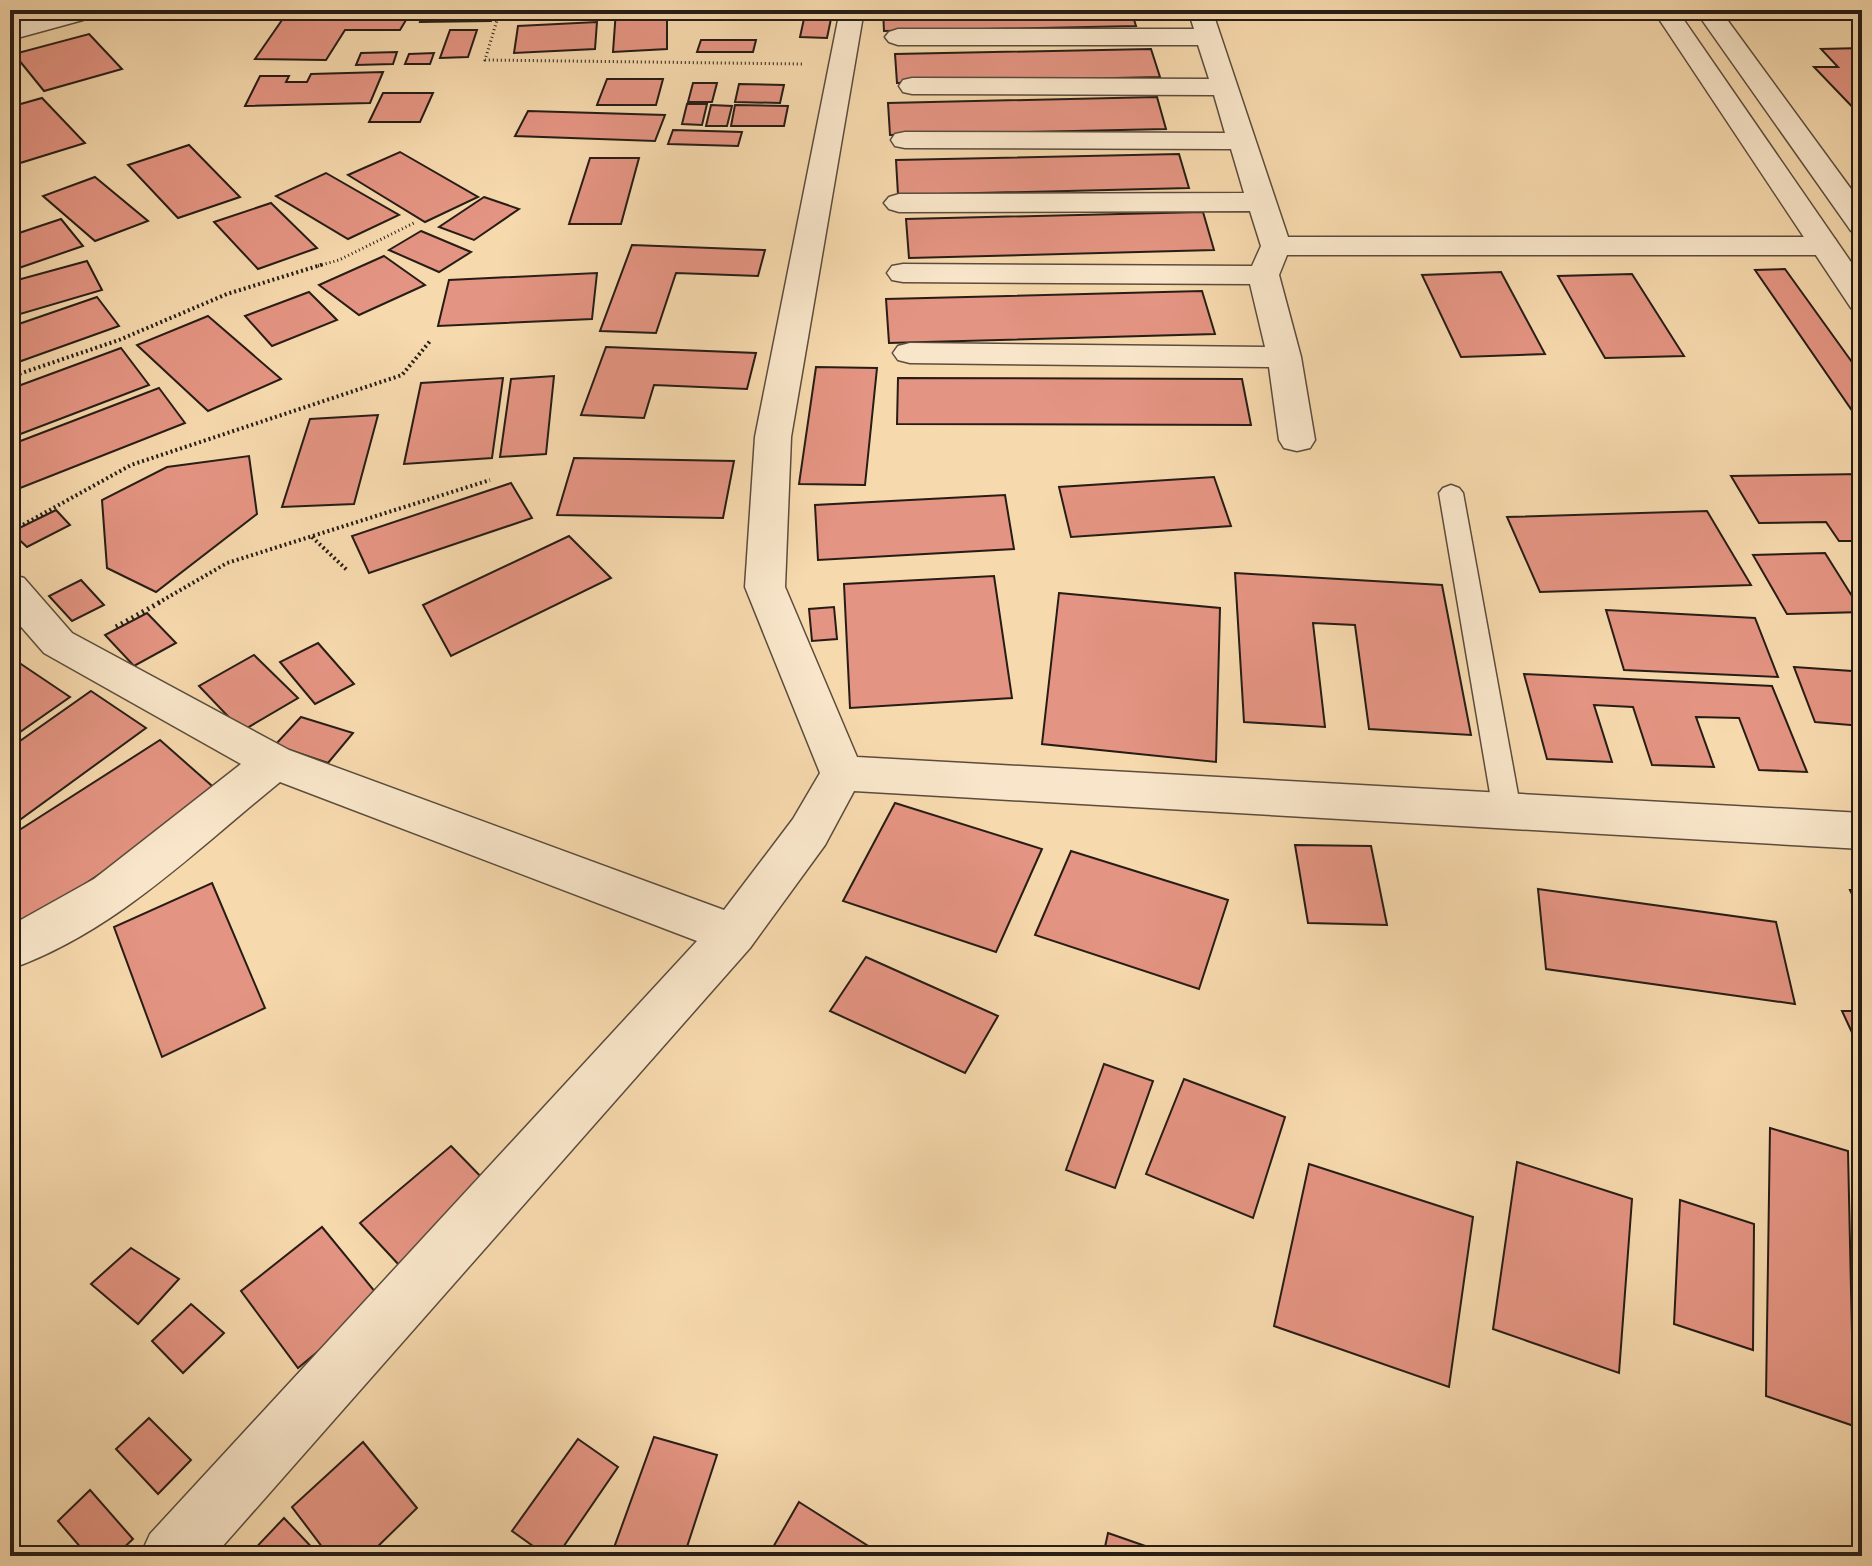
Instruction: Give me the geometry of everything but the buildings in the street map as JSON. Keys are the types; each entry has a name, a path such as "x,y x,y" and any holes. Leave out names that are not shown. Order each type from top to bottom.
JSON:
{"street":[{"path":"842,773 765,587 773,437 852,10"},
{"path":"1665,10 1862,301"},
{"path":"1707,10 1862,225"},
{"path":"10,32 74,15"},
{"path":"898,37 1204,23 1276,246 1263,275 1284,357 1297,440"},
{"path":"912,86 1225,87"},
{"path":"905,140 1242,141"},
{"path":"899,203 1261,202"},
{"path":"1276,246 1824,246"},
{"path":"903,273 1263,275"},
{"path":"910,353 1284,357"},
{"path":"10,588 58,643 274,762 733,934"},
{"path":"10,949 111,893 274,762"},
{"path":"842,773 1862,831"},
{"path":"172,1556 733,934 809,832 842,773"}],"lane":[{"path":"1451,493 1507,811"}],"path":[{"path":"500,10 485,60 550,64 676,60 841,67"},
{"path":"10,377 119,340 227,294 339,260 416,222"},
{"path":"10,532 131,465 402,375 431,340"},
{"path":"73,652 227,563 490,480"},
{"path":"311,536 348,571"}]}
